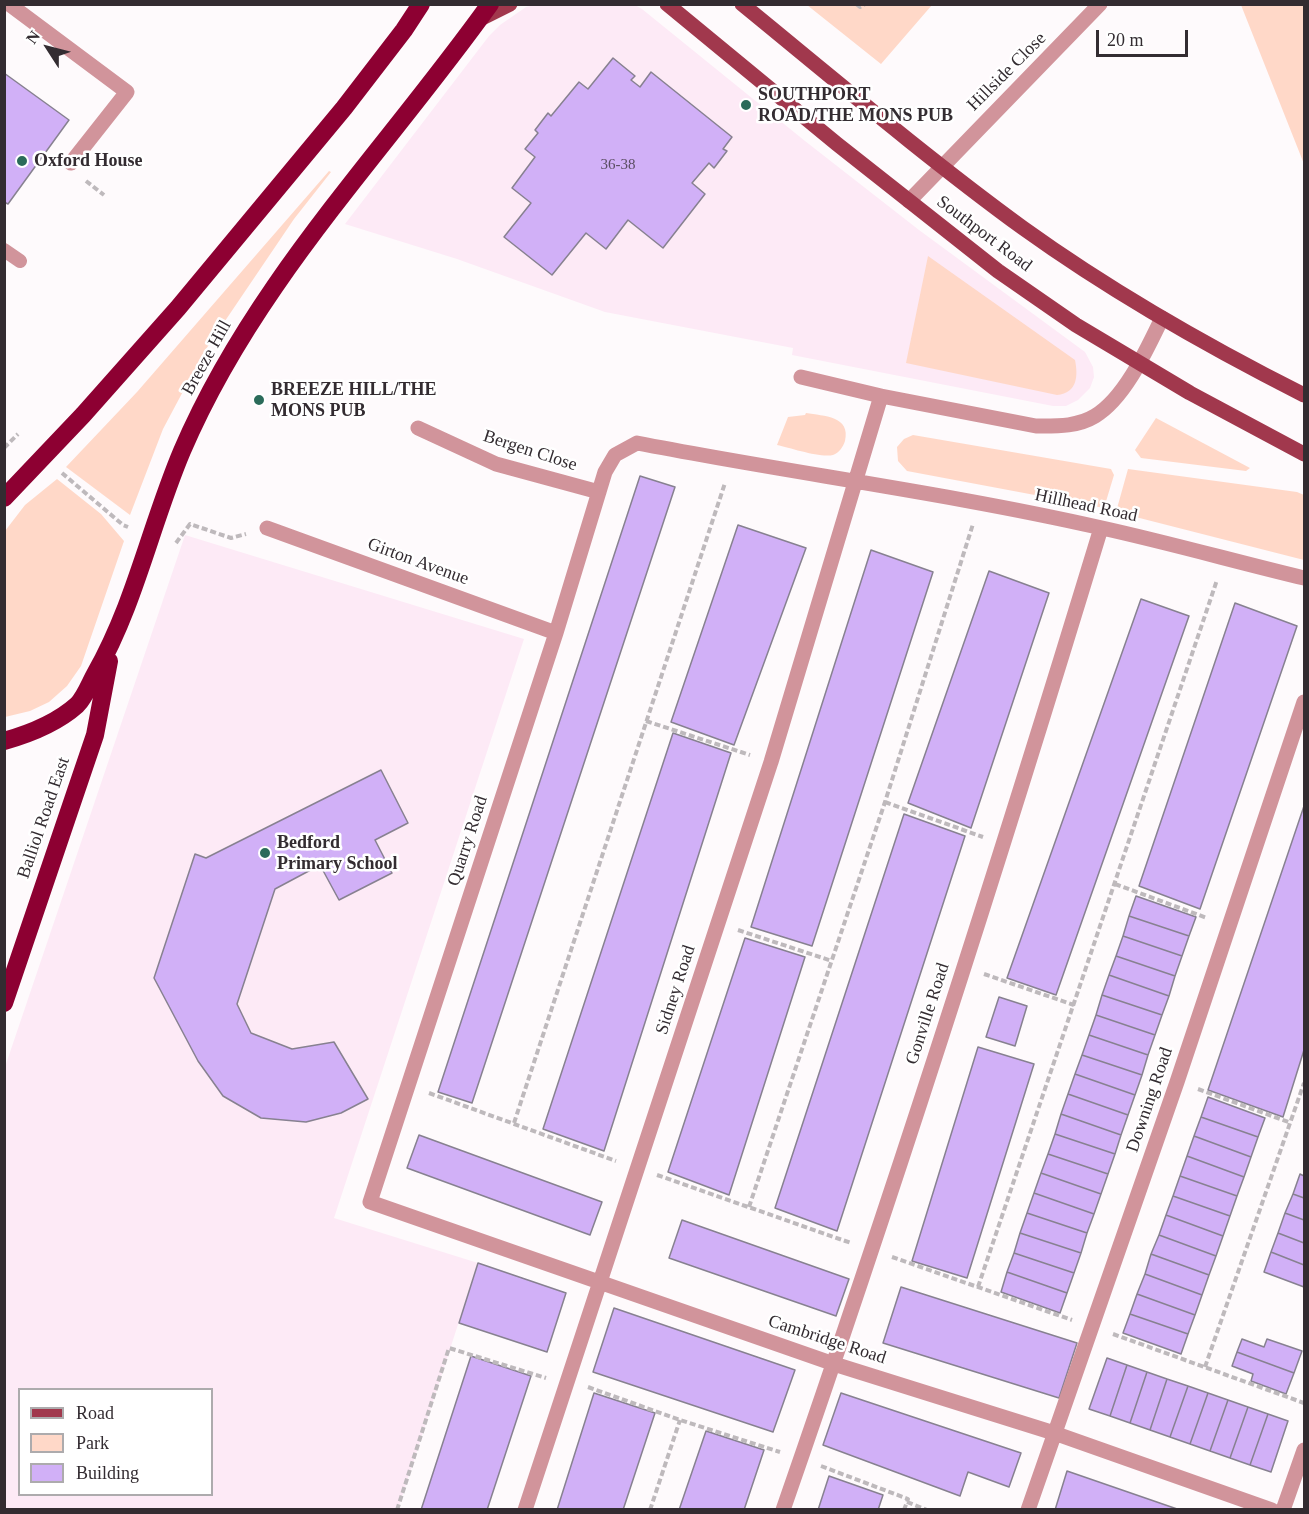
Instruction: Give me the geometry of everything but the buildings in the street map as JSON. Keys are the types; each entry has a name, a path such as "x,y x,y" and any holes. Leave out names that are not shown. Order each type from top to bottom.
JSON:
{"highway":[{"path":"4,498 44,457 178,308 344,108 404,30 421,4"},
{"name":"Breeze Hill","path":"4,741 46,725 78,704 112,644 182,451 209,394 241,338 288,267 485,12"},
{"name":"Balliol Road East","path":"4,1003 95,735 112,644"}],"main road":[{"path":"404,30 410,4"},
{"path":"485,12 510,4"},
{"name":"Southport Road","path":"667,4 998,271 1076,325 1190,393 1305,454"},
{"name":"Southport Road","path":"742,4 941,166 1025,229 1143,307 1242,364 1305,395"}],"street":[{"path":"9,4 127,92 70,163"},
{"name":"Hillside Close","path":"909,201 1100,4"},
{"path":"801,377 881,396 1036,426 1061,426 1078,423 1095,416 1111,402 1141,362 1162,318"},
{"path":"857,481 881,396"},
{"name":"Bergen Close","path":"418,428 496,464 599,492"},
{"name":"Hillhead Road","path":"599,492 605,472 615,455 637,443 857,481 1101,528 1305,578"},
{"name":"Sidney Road","path":"525,1509 771,762 857,481"},
{"name":"Quarry Road","path":"370,1202 556,633 599,492"},
{"name":"Girton Avenue","path":"267,528 556,633"},
{"name":"Gonville Road","path":"783,1509 834,1364 1004,845 1101,528"},
{"name":"Downing Road","path":"1028,1509 1177,1082 1305,702"},
{"name":"Cambridge Road","path":"370,1202 834,1364 1054,1433 1272,1509"},
{"path":"1283,1509 1305,1450"}],"lane":[{"path":"4,250 20,261"}],"path":[{"path":"856,4 861,7 865,4"},
{"path":"4,448 18,434"},
{"path":"44,457 123,525 175,545 190,524 231,538 267,528"},
{"path":"514,1123 732,461"},
{"path":"749,1207 885,802 979,504"},
{"path":"978,1287 1224,559"},
{"path":"646,721 771,762"},
{"path":"885,802 1004,845"},
{"path":"1115,884 1229,926"},
{"path":"718,924 832,961"},
{"path":"964,968 1074,1005"},
{"path":"1177,1082 1291,1123"},
{"path":"1205,1367 1305,1083"},
{"path":"397,1509 449,1348 568,1382 801,1459 908,1499 904,1509"},
{"path":"650,1509 680,1420"},
{"path":"907,1502 927,1509"}],"shaded area":[{"path":"535,5 635,5 642,9 919,230 1085,352 1093,367 1094,377 1090,388 1078,400 1066,406 1053,406 792,355 793,348 605,312 457,259 345,224 489,36 500,25 526,7"},
{"name":"Bedford Primary School","path":"185,535 524,639 334,1218 478,1263 398,1509 5,1510 5,1067"}],"green space":[{"path":"807,5 932,5 881,64"},
{"path":"1241,5 1304,5 1304,164"},
{"path":"329,171 331,172 294,219 204,352 163,429 130,515 66,467 137,392"},
{"path":"928,256 1075,360 1076,377 1073,387 1064,394 1057,395 906,363"},
{"path":"806,413 834,419 844,426 845,441 837,453 827,456 777,445 788,417"},
{"path":"1156,418 1250,468 1246,471 1141,458 1135,450"},
{"path":"913,435 1111,469 1114,475 1104,508 907,471 898,461 897,447 904,439"},
{"path":"1128,469 1297,492 1304,495 1304,560 1116,512"},
{"path":"57,479 101,514 124,541 81,666 67,686 49,702 30,711 5,717 5,531 25,505"}],"place":[{"name":"SOUTHPORT ROAD/THE MONS PUB","path":"746,105"},
{"name":"Oxford House","path":"22,161"},
{"name":"BREEZE HILL/THE MONS PUB","path":"259,400"},
{"name":"Bedford Primary School","path":"265,853"}]}
